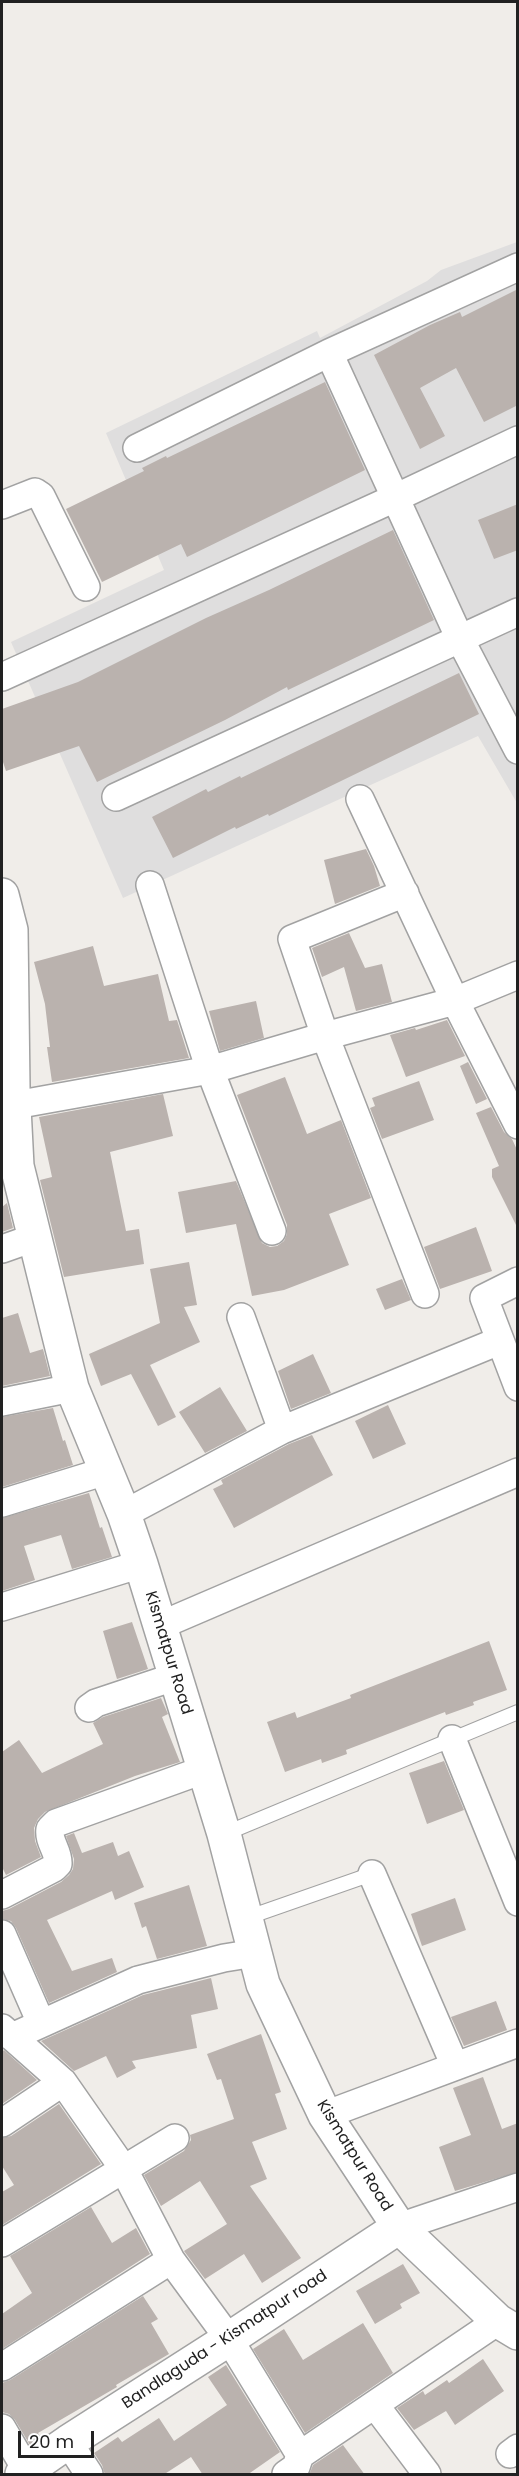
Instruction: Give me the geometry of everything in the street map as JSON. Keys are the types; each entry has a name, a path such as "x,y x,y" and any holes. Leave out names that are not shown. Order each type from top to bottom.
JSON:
{"street":[{"path":"137,448 329,353 518,267"},
{"path":"329,353 460,639 518,750"},
{"path":"2,676 518,440"},
{"path":"2,505 35,492 41,496 86,587"},
{"path":"116,797 518,612"},
{"path":"360,799 455,1001 518,1125"},
{"path":"150,885 210,1070 272,1231"},
{"path":"405,893 292,939 325,1036 425,1294"},
{"name":"Kismatpur Road","path":"2,895 6,932 10,1094 9,1176 36,1237 72,1388 124,1514 141,1564 224,1834 263,1984 325,2115 399,2227 508,2327"},
{"path":"10,1094 210,1070 455,1001 518,975"},
{"path":"2,1249 36,1237"},
{"path":"518,1281 484,1298 518,1387"},
{"path":"241,1317 282,1430"},
{"path":"124,1514 282,1430 499,1341"},
{"path":"2,1402 72,1388"},
{"path":"2,1503 106,1471"},
{"path":"159,1626 518,1472"},
{"path":"2,1607 141,1564"},
{"path":"89,1708 96,1703 174,1677"},
{"path":"452,1739 518,1902"},
{"path":"2,1895 54,1869 58,1864 59,1857 49,1837 50,1829 56,1823 203,1770"},
{"path":"372,1874 455,2066"},
{"path":"2,1934 41,2023"},
{"path":"7,2032 41,2023 138,1980 255,1953"},
{"path":"7,2032 63,2082 123,2168 171,2260 229,2339 293,2465 375,2405 508,2327"},
{"path":"325,2115 518,2043"},
{"path":"2,2123 63,2082"},
{"path":"2,2243 176,2138"},
{"path":"399,2227 518,2187"},
{"name":"Bandlaguda - Kismatpur road","path":"24,2473 399,2227"},
{"path":"2,2367 171,2260"},
{"path":"375,2405 427,2475"},
{"path":"2,2428 24,2473"},
{"path":"68,2442 89,2475"}],"lane":[{"path":"224,1834 518,1712"},
{"path":"246,1918 372,1874"}],"shaded area":[{"path":"517,242 517,803 478,736 123,898 11,642 164,570 106,433 317,331 320,338 427,281 441,270"}],"building":[{"path":"518,289 518,405 484,422 456,368 420,388 445,436 420,449 374,355 430,325 460,312 462,317"},
{"path":"325,382 365,470 187,557 181,544 102,582 66,509 144,471 142,468 166,456 167,458"},
{"path":"518,504 518,550 494,559 478,520"},
{"path":"393,530 434,620 288,690 287,687 97,782 79,746 6,771 2,759 2,709 78,682 206,618"},
{"path":"459,673 479,714 269,816 268,814 236,829 235,827 173,858 152,817 206,789 208,792 240,776 241,778"},
{"path":"366,849 380,886 335,904 324,860"},
{"path":"349,933 365,968 382,964 392,1002 356,1011 344,967 322,977 312,948"},
{"path":"93,946 104,986 158,974 169,1021 177,1020 189,1058 52,1082 47,1047 50,1047 45,1004 34,962"},
{"path":"256,1001 264,1038 220,1051 209,1011"},
{"path":"447,1020 465,1056 406,1077 390,1035"},
{"path":"468,1062 487,1099 476,1104 460,1066"},
{"path":"285,1077 307,1134 341,1120 371,1198 329,1214 349,1265 284,1290 252,1296 236,1224 186,1233 178,1192 236,1181 262,1243 270,1247 277,1246 284,1241 287,1225 237,1095"},
{"path":"419,1081 434,1120 382,1139 370,1108 375,1106 372,1098"},
{"path":"163,1094 173,1136 110,1152 126,1231 139,1229 144,1264 64,1277 40,1180 52,1177 39,1117"},
{"path":"491,1107 518,1152 518,1229 492,1177 492,1169 499,1166 476,1113"},
{"path":"7,1203 13,1228 2,1232 2,1207"},
{"path":"476,1227 492,1271 440,1289 424,1247"},
{"path":"189,1262 197,1305 184,1307 200,1342 150,1365 176,1417 158,1426 131,1374 101,1386 89,1354 160,1323 150,1269"},
{"path":"402,1279 411,1300 385,1310 376,1289"},
{"path":"18,1313 30,1353 43,1349 50,1376 2,1386 2,1318"},
{"path":"313,1354 331,1393 291,1409 278,1371"},
{"path":"220,1387 247,1431 205,1453 179,1412"},
{"path":"388,1405 406,1444 373,1459 355,1421"},
{"path":"53,1408 73,1465 2,1487 2,1417"},
{"path":"312,1435 333,1475 234,1528 213,1489 223,1484 221,1480 289,1444"},
{"path":"89,1493 112,1557 72,1569 61,1535 24,1546 35,1580 2,1591 2,1518"},
{"path":"132,1622 148,1669 117,1679 103,1631"},
{"path":"489,1641 507,1690 473,1702 474,1705 446,1715 445,1712 346,1750 347,1754 322,1763 321,1759 285,1772 267,1722 295,1712 297,1718"},
{"path":"161,1698 168,1714 162,1717 180,1762 135,1776 45,1812 38,1819 34,1828 35,1841 41,1857 6,1875 2,1867 2,1752 19,1740 42,1773 103,1744 93,1723 103,1717"},
{"path":"444,1761 464,1810 427,1824 409,1773"},
{"path":"74,1833 82,1853 113,1842 118,1856 129,1851 144,1887 115,1900 112,1891 47,1920 72,1971 112,1958 117,1972 49,2003 16,1928 11,1921 2,1919 2,1911 61,1882 69,1875 73,1869 74,1859 66,1836"},
{"path":"189,1885 207,1946 157,1959 146,1926 142,1928 134,1903"},
{"path":"455,1898 466,1930 422,1946 411,1914"},
{"path":"211,1978 218,2009 191,2015 197,2048 132,2061 136,2068 117,2078 106,2056 74,2071 41,2041 143,1995"},
{"path":"496,2001 507,2030 464,2046 451,2017"},
{"path":"261,2034 281,2092 275,2094 287,2129 252,2142 267,2179 250,2186 301,2258 262,2283 244,2254 205,2279 184,2251 227,2224 200,2181 161,2206 144,2175 184,2151 191,2140 190,2135 234,2119 221,2079 217,2080 207,2054"},
{"path":"4,2050 37,2080 2,2104 2,2052"},
{"path":"483,2077 502,2129 518,2123 518,2172 455,2191 439,2147 471,2135 453,2088"},
{"path":"59,2104 101,2164 2,2225 2,2192 14,2185 2,2166 2,2138 11,2136"},
{"path":"91,2207 112,2243 136,2228 150,2254 2,2349 2,2314 32,2293 10,2256"},
{"path":"403,2264 420,2293 400,2304 402,2308 375,2324 356,2291"},
{"path":"143,2296 158,2319 151,2323 169,2354 38,2433 41,2438 30,2445 15,2420 9,2414 2,2412 2,2383"},
{"path":"363,2323 393,2373 305,2433 253,2349 284,2329 303,2360"},
{"path":"483,2359 504,2391 455,2425 446,2411 414,2430 397,2408 423,2391 425,2395 447,2380 449,2383"},
{"path":"226,2365 280,2452 247,2475 203,2475 191,2457 163,2475 105,2475 94,2453 118,2437 122,2442 159,2418 174,2441 227,2405 208,2377"},
{"path":"343,2445 365,2475 309,2475 313,2465"}]}
